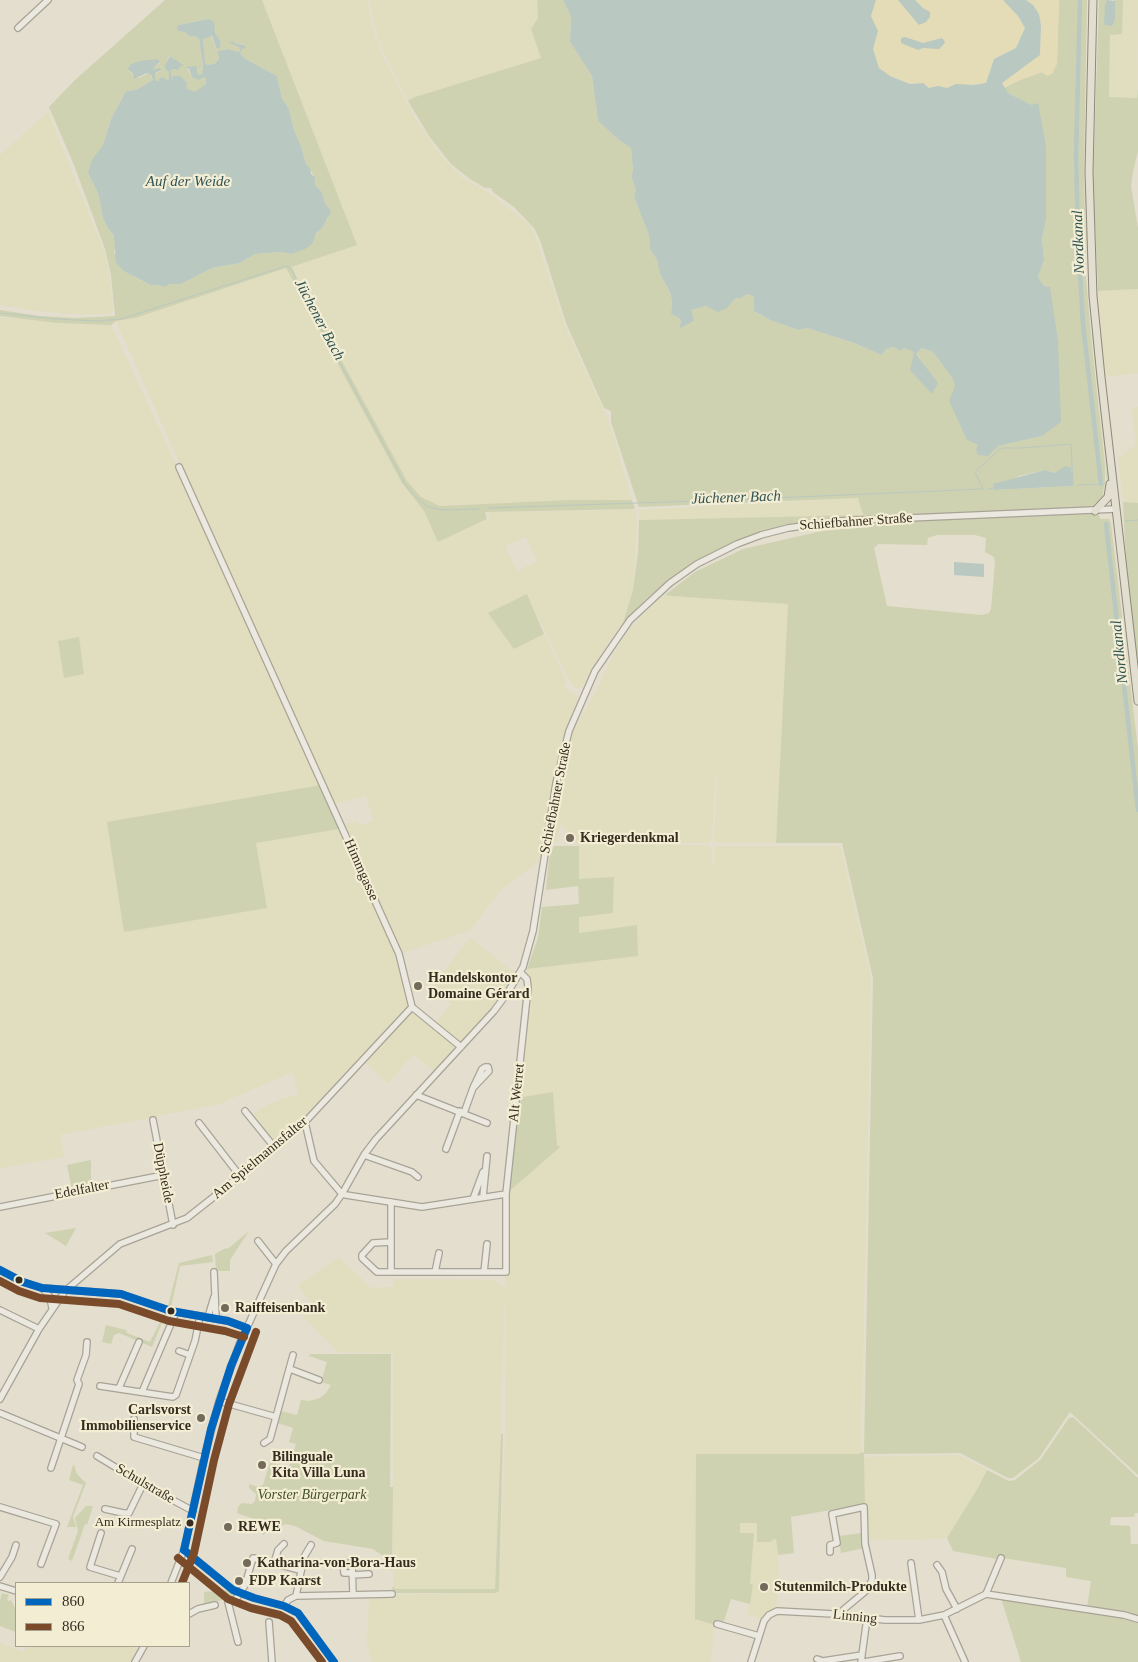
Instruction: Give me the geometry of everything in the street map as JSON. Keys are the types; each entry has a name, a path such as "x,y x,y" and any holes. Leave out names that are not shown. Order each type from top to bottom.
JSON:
{"main road":[{"path":"1093,0 1089,172 1090,241 1097,346 1138,701"},
{"path":"1095,510 1108,497 1112,474"}],"street":[{"path":"18,28 48,0"},
{"name":"Himmgasse","path":"179,467 401,958 412,1007"},
{"name":"Schiefbahner Straße","path":"171,1582 184,1550 204,1458 219,1401 246,1328 276,1264 286,1251 330,1210 376,1139 498,1006 520,972 528,951 535,923 556,783 575,712 594,671 615,640 639,611 670,583 697,564 725,549 761,535 795,527 840,521 1116,509"},
{"name":"Alt Werret","path":"484,1272 506,1272 506,1194 528,987 527,979 520,972"},
{"path":"412,1007 461,1047"},
{"name":"Am Spielmannsfalter","path":"0,1399 3,1388 52,1308 65,1291 123,1242 172,1225 197,1211 275,1148 305,1122 412,1007"},
{"path":"446,1149 463,1113 472,1088"},
{"path":"416,1095 487,1123"},
{"path":"245,1111 275,1148"},
{"name":"Düppheide","path":"153,1120 172,1225"},
{"path":"305,1122 314,1161 342,1194 426,1207 506,1194"},
{"path":"199,1123 240,1176"},
{"path":"364,1155 412,1172 418,1177"},
{"path":"483,1197 486,1156"},
{"path":"474,1199 486,1163"},
{"name":"Edelfalter","path":"0,1207 164,1175"},
{"path":"391,1202 391,1272"},
{"path":"258,1240 276,1264"},
{"path":"391,1242 373,1243 361,1256 377,1272 484,1272 487,1244"},
{"path":"435,1272 439,1253"},
{"path":"0,1270 23,1282 42,1288 120,1294 176,1312 216,1318 246,1328"},
{"path":"214,1272 216,1318"},
{"path":"83,1277 84,1286 89,1291"},
{"path":"42,1288 50,1297 52,1308"},
{"path":"208,1317 215,1293"},
{"path":"0,1310 39,1329"},
{"path":"142,1392 176,1312"},
{"path":"100,1386 173,1397 176,1395 195,1341 200,1316"},
{"path":"51,1468 79,1384 77,1380 86,1355 87,1342"},
{"path":"119,1388 138,1342"},
{"path":"179,1351 190,1356"},
{"path":"264,1443 270,1439 293,1355"},
{"path":"290,1369 319,1380"},
{"path":"219,1401 276,1417"},
{"path":"0,1413 82,1447"},
{"path":"134,1419 134,1437 204,1458"},
{"name":"Schulstraße","path":"98,1456 143,1484 193,1511"},
{"path":"105,1509 129,1513 143,1484"},
{"path":"0,1507 56,1524 41,1564"},
{"path":"830,1552 830,1545 837,1543 832,1514 864,1507 865,1544 872,1580 867,1590 842,1610 841,1615"},
{"path":"102,1533 90,1567 120,1576"},
{"path":"274,1564 278,1550 284,1544"},
{"path":"0,1577 12,1557 16,1545"},
{"path":"296,1596 305,1553 311,1545"},
{"path":"118,1582 132,1550"},
{"path":"184,1550 228,1587 240,1593 284,1606 298,1613 334,1662"},
{"path":"238,1642 228,1602 236,1599 245,1585 253,1558 300,1570"},
{"path":"1001,1558 986,1594 1124,1615 1138,1619"},
{"path":"911,1563 919,1620"},
{"path":"937,1565 942,1572 946,1589 957,1609"},
{"path":"353,1594 352,1574 369,1574"},
{"path":"1,1588 15,1591"},
{"path":"284,1606 288,1600 296,1596 392,1594"},
{"name":"Linning","path":"751,1662 766,1619 775,1612 919,1620 944,1616 986,1594"},
{"path":"190,1613 198,1609 215,1605"},
{"path":"944,1616 965,1662"},
{"path":"867,1618 862,1662 900,1656"},
{"path":"268,1622 272,1662"},
{"path":"717,1624 759,1636"},
{"path":"135,1662 143,1647"},
{"path":"817,1658 822,1661 862,1655"}],"shaded area":[{"path":"262,0 367,0 372,27 384,59 415,118 440,155 461,177 486,191 526,222 534,233 567,331 609,422 632,500 569,500 440,506 421,497 407,481 291,266 356,245"},
{"path":"369,0 537,0 538,19 531,29 541,58 412,98 408,101 379,42"},
{"path":"1123,0 1138,0 1137,98 1109,97 1110,34 1122,34"},
{"path":"48,112 105,254 113,311 111,314 74,314 0,305 0,155"},
{"path":"286,268 402,483 424,511 438,542 491,518 488,512 636,510 633,590 623,623 607,644 581,689 574,687 569,680 527,594 514,649 544,634 567,683 563,687 578,697 556,757 592,699 615,652 628,631 665,595 788,603 776,843 717,843 714,840 718,775 715,775 712,840 709,843 673,843 672,845 709,846 711,848 712,865 714,865 714,848 717,846 837,846 841,849 871,978 861,1452 859,1454 696,1454 695,1618 714,1624 711,1662 371,1662 366,1638 369,1597 371,1595 500,1593 505,1434 506,1194 557,1145 555,1107 517,1098 520,1063 532,984 530,976 525,972 527,969 638,955 637,925 579,933 579,917 613,913 614,878 579,879 579,845 561,824 556,842 544,843 542,859 501,890 470,930 400,954 411,1005 305,1118 275,1144 252,1115 269,1104 288,1097 298,1096 293,1072 219,1104 60,1135 64,1157 0,1168 0,317 56,323 111,325 205,527 321,785 107,822 267,907 256,843 339,829 350,852 353,851 342,825 357,821 359,826 373,821 366,795 333,805 116,321 135,318","holes":["526,537 537,562 517,571 505,546"]},
{"path":"1138,289 1138,373 1106,377 1098,291"},
{"path":"1138,407 1138,503 1123,502 1118,458 1136,445 1132,408"},
{"path":"859,498 863,515 639,520 639,510"},
{"path":"470,937 516,974 497,1002 460,1043 435,1023 452,1004 432,988"},
{"path":"414,1011 454,1044 454,1049 434,1071 413,1054 388,1084 364,1061"},
{"path":"339,1257 371,1288 393,1287 393,1279 493,1280 505,1288 495,1590 396,1589 393,1587 393,1353 338,1352 303,1317 313,1305 298,1285"},
{"path":"959,1455 987,1470 947,1538 913,1540 863,1539 863,1505 865,1504 864,1459 867,1457"},
{"path":"740,1523 758,1523 772,1540 776,1539 779,1571 776,1608 769,1611 762,1619 748,1615 753,1585 750,1585 754,1533 740,1533"},
{"path":"0,1643 24,1652 26,1647 132,1647 136,1648 137,1652 131,1662 0,1662"}],"green space":[{"path":"165,0 262,0 357,245 291,267 407,481 421,497 440,506 569,500 632,500 635,509 485,512 487,519 438,542 424,511 402,483 286,268 135,318 116,321 111,325 56,323 0,316 0,310 40,316 75,318 115,316 111,275 105,249 74,165 49,107 75,80","holes":["207,19 214,21 214,33 221,42 220,47 217,49 211,36 203,39 205,62 207,65 214,64 222,50 228,49 239,52 240,48 233,45 232,41 246,46 240,53 244,58 277,76 282,98 289,109 306,164 315,177 315,185 322,192 328,219 316,236 291,254 281,252 255,254 240,263 212,268 181,284 169,284 166,287 159,284 150,285 134,277 114,252 116,242 114,235 103,218 98,193 88,173 103,145 111,119 126,91 136,90 153,80 149,73 139,78 133,75 129,71 129,66 158,59 160,63 153,70 162,71 155,73 155,80 159,81 163,77 167,80 169,79 169,72 165,69 165,66 169,56 172,57 179,67 178,71 175,69 171,70 172,79 173,77 181,76 188,84 186,86 188,89 196,93 206,84 205,77 199,79 192,77 187,68 198,69 198,75 202,74 203,66 199,39 178,31 178,25"]},
{"path":"537,0 563,0 571,16 570,42 592,76 598,121 620,141 631,148 633,171 631,176 636,190 634,197 649,235 650,249 657,260 660,274 670,292 672,301 671,314 679,318 681,323 679,329 694,321 690,310 706,306 727,308 736,298 747,294 754,296 754,311 770,320 798,330 807,328 854,343 882,355 886,349 894,347 900,350 904,348 916,354 922,348 933,352 953,379 978,445 988,456 998,446 1042,436 1050,287 1044,286 1038,277 1044,260 1042,238 1046,220 1046,146 1032,105 1008,93 1004,88 1024,78 1045,73 1057,64 1059,0 1087,0 1084,172 1086,278 1105,465 1103,500 1098,506 867,517 866,515 863,517 823,519 785,525 743,538 693,563 647,598 623,623 633,590 638,552 639,520 863,515 858,498 639,507 611,422 611,411 604,408 566,323 540,240 534,228 514,207 493,192 491,188 485,188 470,179 451,164 429,136 408,101 412,98 541,58 531,29 538,18","holes":["1045,470 1055,473 1061,470 1073,486 994,490 1019,476"]},
{"path":"1089,0 1087,173 1089,277 1108,465 1108,491 1104,498 1107,484 1106,464 1093,346 1086,234 1085,172"},
{"path":"1099,0 1107,0 1105,4 1114,0 1123,0 1122,34 1110,35 1109,97 1137,98 1138,86 1138,151 1131,186 1138,228 1138,289 1098,291 1093,182"},
{"path":"1123,502 1138,503 1138,679 1127,583"},
{"path":"1099,514 1100,519 1109,519 1111,524 1138,749 1138,1475 1070,1412 1039,1458 1013,1478 1008,1478 960,1453 864,1454 865,1504 791,1517 794,1553 778,1555 776,1539 771,1542 757,1542 757,1523 740,1523 740,1533 754,1533 750,1584 753,1585 750,1604 731,1599 722,1627 695,1619 696,1454 864,1453 873,978 842,843 776,843 788,604 665,595 695,572 743,549 822,531 871,527 877,522","holes":["937,535 975,535 986,538 985,552 994,557 995,562 991,609 989,613 982,615 887,606 874,548 878,544 927,545 928,538"]},
{"path":"527,594 544,634 514,649 488,613"},
{"path":"79,637 84,674 64,678 58,641"},
{"path":"321,785 339,829 256,843 267,908 124,932 107,822"},
{"path":"554,846 579,846 579,879 614,877 613,913 579,917 579,933 637,925 638,956 527,969 538,938 542,907 579,904 578,886 546,890 549,859"},
{"path":"553,1092 557,1145 560,1147 506,1194 517,1098"},
{"path":"91,1160 91,1186 72,1190 67,1165"},
{"path":"76,1228 66,1246 45,1233"},
{"path":"249,1231 230,1260 230,1271 216,1271 215,1254 229,1248"},
{"path":"212,1255 213,1262 180,1266 171,1307 168,1306 179,1263"},
{"path":"165,1312 152,1347 119,1333 114,1335 111,1344 102,1342 106,1325 126,1330 127,1333 150,1342"},
{"name":"Vorster Bürgerpark","path":"310,1354 391,1354 390,1487 393,1487 392,1570 390,1570 383,1556 373,1549 324,1541 295,1526 286,1524 273,1528 263,1535 256,1520 237,1513 238,1507 242,1503 252,1504 255,1501 256,1494 249,1488 249,1484 258,1487 263,1485 270,1462 289,1467 296,1444 289,1442 293,1428 277,1423 280,1411 297,1415 301,1400 309,1401 320,1398 331,1385 321,1382 327,1362 309,1356"},
{"path":"1073,1417 1138,1478 1138,1513 1135,1513 1134,1517 1111,1517 1110,1525 1130,1526 1131,1544 1138,1544 1138,1662 1021,1662 1001,1598 1087,1607 1091,1581 1066,1577 1066,1568 953,1551 947,1538 987,1470 1009,1481 1015,1480 1041,1459 1069,1418"},
{"path":"501,1434 503,1434 499,1591 496,1593 394,1593 393,1587 396,1589 495,1589"},
{"path":"73,1465 77,1474 86,1483 73,1517 76,1527 67,1527 83,1485 69,1480"},
{"path":"86,1506 93,1506 72,1561 68,1559 78,1531 75,1518"},
{"path":"863,1533 865,1548 841,1553 838,1536"},
{"path":"229,1590 234,1594 232,1598 204,1604 204,1592"},
{"path":"2,1593 9,1595 7,1599 8,1601 11,1600 15,1608 15,1632 0,1626 0,1600"}],"sand":[{"path":"876,0 898,0 910,14 926,22 930,17 929,12 915,0 1003,0 1018,16 1025,28 1016,48 994,59 986,83 947,88 938,86 929,88 917,83 910,84 884,73 879,68 873,49 878,31 871,17"},
{"path":"1026,0 1059,0 1057,64 1052,74 1047,76 1042,72 1004,88 1002,83 1040,55 1041,25 1039,14 1033,5"}],"water":[{"path":"563,0 876,0 871,16 878,31 873,49 879,68 890,76 910,84 923,83 929,88 938,86 947,88 956,84 973,85 986,83 994,59 1016,48 1025,28 1018,16 1003,0 1026,0 1033,5 1039,14 1041,25 1040,55 1002,83 1008,93 1032,105 1038,103 1046,146 1046,220 1042,238 1044,260 1038,277 1044,286 1050,287 1058,341 1061,422 1042,436 998,446 988,456 978,455 976,450 978,445 967,440 949,401 955,386 953,379 933,352 922,348 916,354 938,383 932,394 910,370 914,352 904,348 900,351 894,347 886,349 882,355 854,343 807,328 798,330 770,320 754,311 754,296 747,294 741,298 736,298 727,308 718,312 706,306 691,310 694,321 679,329 681,322 679,318 671,314 672,301 670,292 660,274 657,260 650,249 649,235 634,197 636,190 631,176 633,171 631,148 620,141 598,121 592,76 570,42 571,16"},
{"path":"898,0 915,0 930,12 930,17 926,22 919,25"},
{"path":"1107,0 1115,1 1115,20 1112,26 1105,25 1104,23"},
{"name":"Auf der Weide","path":"208,19 214,21 215,33 221,42 220,48 217,49 212,36 203,39 205,62 207,65 214,64 217,61 219,58 218,51 228,49 239,52 240,48 230,43 232,41 245,45 246,48 242,49 240,53 244,58 277,76 282,98 289,109 306,164 310,168 311,174 315,177 315,185 322,192 325,203 331,212 322,228 317,232 312,244 305,249 291,254 281,252 255,254 240,263 212,268 181,284 169,284 166,287 150,285 124,271 116,263 114,235 103,218 98,193 88,173 92,160 103,145 111,119 126,91 136,90 153,80 151,75 147,73 134,79 133,74 128,69 130,65 139,61 158,59 160,62 153,70 159,68 162,70 155,73 155,80 159,81 163,77 167,80 169,79 169,72 165,69 165,65 170,56 183,65 178,71 175,69 171,70 172,79 173,76 181,76 188,84 186,86 188,89 195,92 206,84 205,77 198,80 192,77 189,69 185,67 197,66 198,75 202,74 203,65 199,39 177,29 178,25"},
{"path":"905,37 923,43 942,38 945,42 939,49 923,48 918,50 901,43 901,38"},
{"path":"1065,466 1071,468 1073,486 994,490 993,484 1045,470 1055,473"},
{"path":"954,562 984,564 984,577 954,575"}],"waterway":[{"name":"Nordkanal","path":"1080,0 1076,155 1078,239 1083,324 1101,484"},
{"name":"Jüchener Bach","path":"0,313 55,319 98,321 121,319 286,266 292,269 302,292 406,486 428,507 444,510 480,509"},
{"path":"976,471 1000,449 1071,444 1073,485"},
{"name":"Jüchener Bach","path":"488,508 983,489 975,472"},
{"name":"Jüchener Bach","path":"1077,485 1101,484"},
{"name":"Jüchener Bach","path":"988,489 993,488"},
{"path":"1125,521 1138,520"},
{"name":"Nordkanal","path":"1106,524 1110,523"},
{"name":"Nordkanal","path":"1106,524 1138,810"}],"transit line":[{"name":"860","path":"0,1270 23,1282 42,1288 121,1294 171,1311 228,1321 247,1328"},
{"name":"866","path":"0,1281 19,1291 40,1298 119,1304 169,1321 225,1331 244,1337"},
{"name":"860","path":"184,1550 211,1429 231,1366 247,1328"},
{"name":"866","path":"182,1582 194,1553 214,1460 229,1404 256,1332"},
{"name":"860","path":"184,1550 233,1590 284,1606 298,1613 334,1662"},
{"name":"866","path":"178,1558 228,1599 251,1608 280,1615 291,1621 322,1662"}],"place":[{"name":"Kriegerdenkmal","path":"570,838"},
{"name":"Handelskontor Domaine Gérard","path":"418,986"},
{"name":"Raiffeisenbank","path":"225,1308"},
{"name":"Carlsvorst Immobilienservice","path":"201,1418"},
{"name":"Bilinguale Kita Villa Luna","path":"262,1465"},
{"name":"Am Kirmesplatz","path":"190,1523"},
{"name":"REWE","path":"228,1527"},
{"name":"Katharina-von-Bora-Haus","path":"247,1563"},
{"name":"FDP Kaarst","path":"239,1581"},
{"name":"Stutenmilch-Produkte","path":"764,1587"}]}
